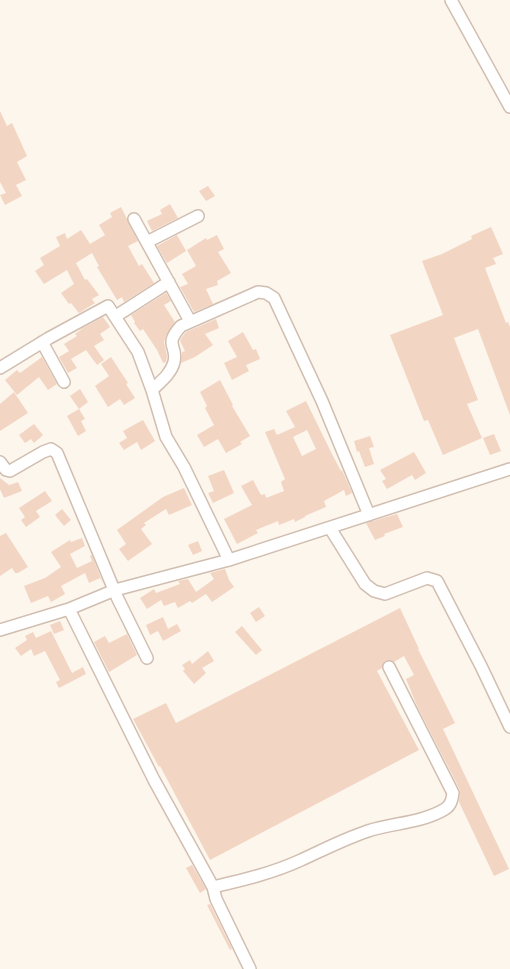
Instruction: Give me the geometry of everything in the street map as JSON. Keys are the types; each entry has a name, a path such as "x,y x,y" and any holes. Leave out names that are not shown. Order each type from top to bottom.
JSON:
{"street":[{"path":"451,0 506,91 510,107"},
{"path":"148,242 198,216"},
{"path":"134,219 190,321"},
{"path":"116,316 170,282"},
{"path":"152,390 170,372 173,366 175,360 171,341 173,335 181,326 258,292 266,293 274,298 322,401 369,515"},
{"path":"0,368 42,342 108,306 138,352 166,437 184,466 229,560"},
{"path":"42,342 64,382"},
{"path":"0,462 4,468 10,470 49,450 54,450 57,453 124,613 147,658"},
{"path":"0,630 70,608 115,590 229,560 510,469"},
{"path":"330,528 365,584 374,591 385,594 427,578 437,581 510,727"},
{"path":"70,608 154,780 213,887 216,899 250,969"},
{"path":"213,887 242,881 279,869 361,834 420,818 444,809 449,805 452,801 453,793 389,667"}],"building":[{"path":"0,111 7,126 12,123 27,156 17,162 26,180 16,185 22,196 5,205 0,195 6,193 0,182"},
{"path":"208,186 215,196 206,201 199,191"},
{"path":"170,204 178,218 152,231 147,221 162,214 160,210"},
{"path":"121,207 138,241 128,246 139,266 142,264 154,283 124,302 122,297 117,300 97,267 99,266 92,253 76,263 85,280 87,279 99,295 92,299 95,303 79,313 61,293 74,284 67,270 44,284 35,271 44,265 40,258 60,246 56,237 65,233 67,239 81,230 90,244 105,235 99,225 112,217 110,213"},
{"path":"491,227 503,254 493,258 496,264 485,268 506,323 508,322 510,327 510,415 478,329 454,338 478,400 467,404 482,438 443,455 428,420 424,421 390,335 443,315 422,261 442,254 472,239 471,236"},
{"path":"177,235 186,251 167,263 157,246"},
{"path":"217,235 224,249 218,252 231,273 217,281 218,285 206,289 213,304 194,312 180,287 188,284 182,274 196,266 187,250 206,238 207,240"},
{"path":"166,293 171,301 164,305 175,322 164,342 167,356 166,362 163,363 143,329 140,331 131,315"},
{"path":"103,317 110,327 100,334 104,340 94,346 104,360 97,365 86,350 71,359 77,368 68,373 59,357 69,351 64,344 77,336 75,334 83,328"},
{"path":"216,319 219,328 205,334 213,345 195,357 181,363 182,352 185,351 180,341 182,337 186,332"},
{"path":"243,332 253,350 256,349 260,359 246,365 249,371 232,380 224,363 237,357 228,341"},
{"path":"42,357 57,384 48,390 39,377 17,395 5,380 17,370 20,373"},
{"path":"111,357 128,383 126,384 135,398 124,405 120,399 108,407 95,386 109,376 101,364"},
{"path":"220,380 232,406 250,436 240,442 242,444 226,453 218,439 204,447 197,435 214,425 205,408 207,406 200,392"},
{"path":"80,389 88,402 79,409 70,396"},
{"path":"14,392 28,413 0,431 0,404"},
{"path":"306,401 352,493 346,496 344,490 324,501 326,507 295,522 294,519 279,525 278,521 256,530 258,533 237,544 224,519 252,505 241,486 253,480 261,495 265,494 266,498 284,491 281,482 285,479 265,432 274,429 277,435 295,427 286,411","holes":["307,430 316,449 302,456 293,437"]},
{"path":"79,409 85,419 81,421 86,431 78,436 67,416"},
{"path":"143,420 155,441 141,450 137,442 124,450 119,443 127,438 123,431"},
{"path":"34,424 43,435 34,443 31,439 25,443 19,435"},
{"path":"494,434 501,451 490,455 483,438"},
{"path":"370,436 374,447 369,448 374,464 365,467 359,451 357,452 354,441"},
{"path":"414,452 426,473 415,480 412,475 387,489 382,481 386,479 380,470"},
{"path":"224,470 234,493 213,503 208,493 214,491 208,476"},
{"path":"0,478 9,485 18,482 22,491 4,498 0,489"},
{"path":"184,488 192,505 169,515 166,509 144,523 146,525 141,529 152,544 128,561 119,549 126,544 117,530 163,497"},
{"path":"45,491 52,501 36,511 40,517 26,527 21,520 25,517 19,508"},
{"path":"62,509 71,520 64,526 55,515"},
{"path":"397,514 403,527 384,534 385,536 375,540 366,523"},
{"path":"6,533 28,567 18,573 15,573 12,568 0,576 0,536"},
{"path":"82,538 85,546 70,554 77,568 92,561 90,556 92,555 103,584 100,578 89,583 85,573 61,586 65,594 51,602 48,596 31,603 24,586 45,578 61,567 51,552 70,540 71,542"},
{"path":"198,541 202,551 193,555 188,545"},
{"path":"225,569 234,587 212,602 206,594 192,603 190,601 178,608 175,602 164,606 161,600 147,609 140,598 154,589 156,593 180,584 178,581 188,579 196,592 214,579 210,573"},
{"path":"259,607 265,616 256,622 250,613"},
{"path":"400,608 455,723 443,729 509,869 494,876 459,802 460,790 417,706 406,679 414,675 404,656 394,662 390,660 385,661 382,668 377,671 419,750 210,860 133,719 166,703 176,723"},
{"path":"163,617 168,629 177,624 181,631 163,641 158,631 150,635 146,625"},
{"path":"60,621 64,630 54,634 50,625"},
{"path":"242,626 262,650 256,655 235,632"},
{"path":"51,631 72,673 83,667 86,674 59,688 56,682 60,680 45,651 34,656 31,649 21,656 15,648 27,640 25,636 33,632 36,638"},
{"path":"127,634 137,655 109,672 94,642 105,636 109,643"},
{"path":"208,651 214,661 202,668 206,673 194,684 183,671 185,669 182,665 190,660 192,664"},
{"path":"192,865 206,889 200,893 186,868"},
{"path":"210,904 232,949 230,950 207,905"}]}
